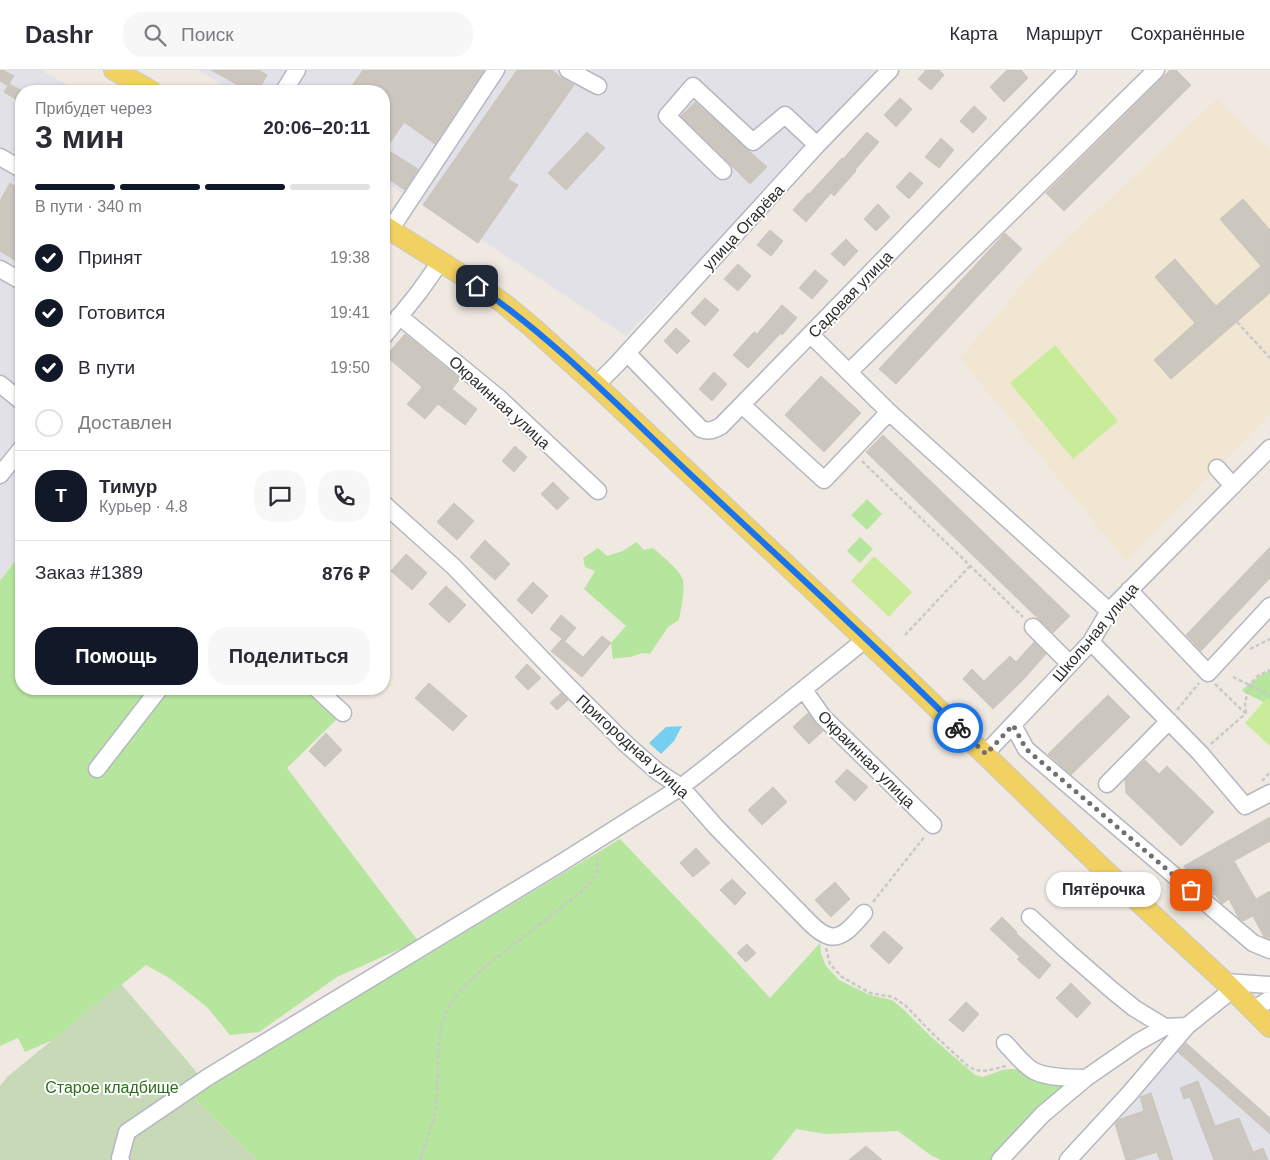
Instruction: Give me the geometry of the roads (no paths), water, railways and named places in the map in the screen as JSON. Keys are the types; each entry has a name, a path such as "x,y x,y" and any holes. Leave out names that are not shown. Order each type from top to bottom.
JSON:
{"main road":[{"path":"114,70 140,85"},
{"path":"390,230 502,303 532,327 866,639 1100,866 1229,986 1270,1027"}],"street":[{"path":"288,85 297,70"},
{"path":"390,224 496,70"},
{"path":"568,70 598,86"},
{"name":"улица Огарёва","path":"596,385 890,70"},
{"name":"Садовая улица","path":"627,353 701,429 715,430 742,406 1068,70"},
{"path":"849,372 1156,70"},
{"path":"722,171 666,116 694,86 753,142 785,115 818,145"},
{"path":"0,157 15,166"},
{"path":"390,328 419,292 440,261"},
{"path":"0,268 15,277"},
{"name":"Окраинная улица","path":"399,316 499,398 598,492"},
{"path":"811,335 889,412 1109,611"},
{"path":"0,384 15,396"},
{"path":"742,406 824,480 889,412"},
{"name":"Школьная улица","path":"986,754 1091,642 1109,611 1269,452"},
{"path":"0,475 15,456"},
{"path":"1217,468 1233,486"},
{"name":"Пригородная улица","path":"390,509 454,567 626,744 658,772 681,786 716,827 810,923 830,937 837,936 846,931 864,913"},
{"path":"1129,590 1208,673 1270,606"},
{"path":"1034,627 1070,664"},
{"path":"121,1160 127,1132 192,1088 592,843 681,786 866,639"},
{"path":"1091,642 1200,753 1245,806 1270,793"},
{"name":"Окраинная улица","path":"804,690 823,717 933,825"},
{"path":"96,770 154,695"},
{"path":"324,695 343,713"},
{"path":"1107,784 1168,721"},
{"path":"1013,725 1026,749 1253,943 1270,950"},
{"path":"1030,917 1067,952 1113,991 1134,1008 1165,1027"},
{"path":"1068,1160 1129,1094 1187,1026 1229,986 1270,985"},
{"path":"1253,1010 1270,999"},
{"path":"1000,1160 1044,1114 1086,1078 1138,1042 1165,1027 1187,1026"},
{"path":"1005,1043 1034,1071 1056,1076 1086,1078"}],"water":[{"path":"682,726 674,741 661,754 649,743 666,727"}],"place":[{"name":"Пятёрочка","path":"1191,890"}],"park label":[{"name":"Старое кладбище","path":"112,1087"}]}
